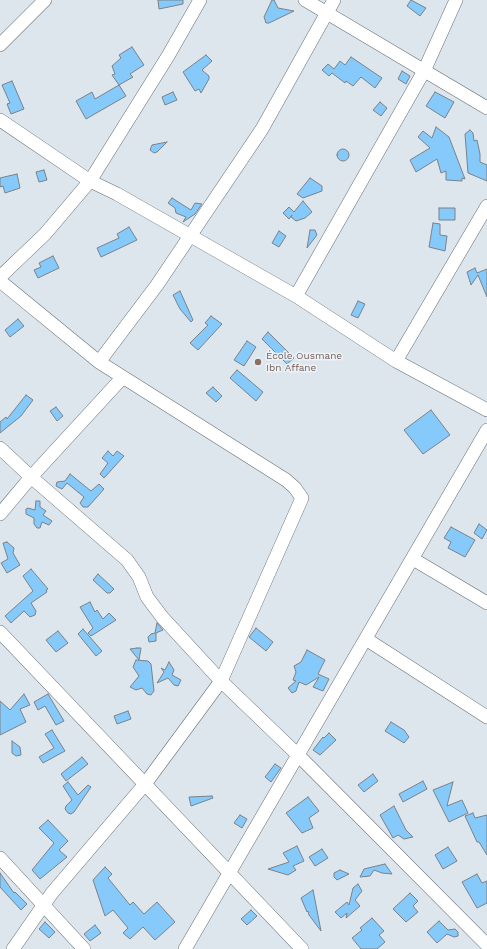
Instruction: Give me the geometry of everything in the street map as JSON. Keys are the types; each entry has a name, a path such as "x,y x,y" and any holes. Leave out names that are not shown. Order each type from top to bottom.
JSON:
{"street":[{"path":"0,45 45,0"},
{"path":"0,277 45,234 90,181 168,56 200,0"},
{"path":"305,0 326,14 487,108"},
{"path":"99,362 190,237 273,111 334,0"},
{"path":"296,296 424,72 456,0"},
{"path":"0,120 90,181 117,194 190,237 296,296 396,361 487,410"},
{"path":"396,361 487,206"},
{"path":"0,281 99,362 286,480 295,488 302,498 221,681 145,784 43,905 13,949"},
{"path":"0,514 31,477 123,377"},
{"path":"185,949 487,430"},
{"path":"0,448 31,477 127,560 139,577 147,597 162,617 221,681 298,755 487,945"},
{"path":"413,559 487,603"},
{"path":"0,632 302,949"},
{"path":"366,639 487,717"},
{"path":"0,858 84,949"}],"building":[{"path":"158,0 183,0 183,4 159,9"},
{"path":"272,0 274,0 278,8 294,11 266,23 264,17"},
{"path":"411,0 426,8 420,16 407,6"},
{"path":"132,47 144,65 130,74 133,77 119,85 112,75 115,74 112,66 121,58 119,55"},
{"path":"206,55 212,61 202,70 209,76 209,79 201,93 199,89 195,91 183,72"},
{"path":"351,57 382,78 375,88 361,77 353,86 346,81 345,83 332,73 329,76 322,70 328,64 334,69 340,61 345,65"},
{"path":"402,71 410,76 406,84 398,79"},
{"path":"12,81 24,109 11,114 7,104 10,103 2,85"},
{"path":"119,85 126,96 86,119 76,101 92,92 95,99"},
{"path":"173,92 177,100 165,105 162,97"},
{"path":"435,92 454,102 445,118 426,106"},
{"path":"380,102 387,108 381,116 373,110"},
{"path":"436,127 449,137 465,179 462,178 462,181 446,180 446,171 441,173 437,159 416,172 410,160 430,148 418,137 423,131 432,138"},
{"path":"470,130 473,133 474,141 477,140 480,162 487,165 487,181 468,173 465,134"},
{"path":"167,142 157,152 154,153 150,150 152,145"},
{"path":"343,149 347,151 349,155 347,159 343,161 339,159 337,155 339,151"},
{"path":"44,170 47,180 39,182 36,172"},
{"path":"17,174 20,188 5,193 3,186 0,187 0,178"},
{"path":"310,178 322,186 322,191 303,198 297,194"},
{"path":"172,198 191,210 195,203 202,204 195,214 183,222 186,217 176,213 175,208 168,203"},
{"path":"303,201 312,212 305,218 296,221 291,217 292,215 289,219 283,213 289,207 294,212"},
{"path":"439,208 455,208 455,220 439,220"},
{"path":"433,223 440,224 440,235 447,236 445,251 429,247"},
{"path":"129,227 137,240 101,257 97,248 119,238 117,234"},
{"path":"310,230 315,230 317,235 307,248"},
{"path":"279,231 286,236 279,247 272,243"},
{"path":"53,256 59,268 38,278 34,270 41,267 39,263"},
{"path":"475,268 477,273 487,269 487,297 478,275 471,285 467,272"},
{"path":"180,291 193,320 191,322 180,309 173,295"},
{"path":"358,301 365,304 358,318 351,315"},
{"path":"211,316 222,324 198,350 190,343 208,325 205,323"},
{"path":"18,319 24,326 10,337 5,330"},
{"path":"268,332 294,358 287,364 262,339"},
{"path":"247,341 256,347 244,366 234,360"},
{"path":"237,370 263,392 256,401 230,378"},
{"path":"213,387 222,396 216,402 206,393"},
{"path":"26,395 33,400 21,416 0,433 0,422 6,417 7,419"},
{"path":"56,407 63,416 57,421 50,411"},
{"path":"431,410 450,435 423,454 404,430"},
{"path":"108,451 113,456 117,451 124,456 104,478 100,474 108,463 102,458"},
{"path":"70,474 91,491 99,484 104,489 88,507 83,507 80,503 84,497 67,483 62,489 56,486 57,482 65,481"},
{"path":"36,501 40,501 40,507 46,511 43,515 52,521 49,525 42,522 40,528 37,528 34,524 34,518 26,514 26,509 28,508 35,510"},
{"path":"479,524 487,530 482,539 474,533"},
{"path":"451,527 475,540 465,557 448,548 451,542 444,538"},
{"path":"7,542 14,548 13,553 20,565 7,573 1,563 8,559 3,543"},
{"path":"31,569 48,589 46,590 47,592 31,603 36,611 35,615 30,617 24,611 11,623 5,616 33,591 23,576"},
{"path":"98,574 114,589 110,593 107,593 93,580"},
{"path":"90,602 95,612 97,610 103,619 109,613 116,620 91,636 88,633 93,628 80,607"},
{"path":"157,623 163,630 156,633 156,641 149,642 148,637 155,633"},
{"path":"256,628 273,642 266,651 249,637"},
{"path":"83,629 102,651 96,656 78,634"},
{"path":"58,631 68,643 56,652 46,640"},
{"path":"141,648 139,660 130,649"},
{"path":"307,650 325,660 318,674 329,679 323,691 313,687 319,677 306,685 299,682 296,691 292,693 288,688 296,681 293,680 296,672 294,666 301,662"},
{"path":"136,660 148,661 151,664 154,691 151,695 147,694 142,688 136,690 130,687 139,676 133,667"},
{"path":"169,662 174,670 172,675 181,680 178,686 174,685 168,678 157,683 164,672 161,668 165,670"},
{"path":"24,694 30,705 20,709 26,722 0,735 0,701 10,710"},
{"path":"48,694 64,721 56,725 45,706 38,710 34,702"},
{"path":"128,711 131,719 117,724 114,716"},
{"path":"391,722 404,730 409,737 404,743 385,731"},
{"path":"52,730 65,751 43,763 39,757 54,748 45,734"},
{"path":"329,733 336,740 320,755 313,750 323,737 324,738"},
{"path":"12,741 20,747 21,755 16,756 12,753"},
{"path":"82,757 88,764 66,781 61,774"},
{"path":"275,764 281,768 271,782 265,777"},
{"path":"373,774 378,781 364,792 358,785"},
{"path":"423,781 427,789 403,802 399,794"},
{"path":"68,782 78,795 88,785 91,787 74,812 71,814 65,809 72,800 63,786"},
{"path":"453,782 447,806 462,800 468,813 449,822 433,790"},
{"path":"212,796 213,798 191,806 189,797"},
{"path":"308,797 319,811 309,818 313,828 302,833 286,813"},
{"path":"394,806 406,830 413,837 404,839 398,835 393,838 380,815"},
{"path":"473,813 475,818 487,815 487,855 479,842 477,842 465,816"},
{"path":"240,815 247,819 242,828 234,823"},
{"path":"48,820 68,841 59,850 67,857 40,879 32,870 54,843 39,828"},
{"path":"297,846 304,861 293,866 296,870 288,875 268,869 289,862 283,853"},
{"path":"448,847 457,861 443,869 435,855"},
{"path":"322,849 328,858 315,866 309,857"},
{"path":"385,864 392,874 374,870 370,876 360,877 364,869"},
{"path":"105,867 112,874 108,878 130,905 133,902 144,914 157,902 175,922 155,940 143,927 130,939 123,933 128,928 113,910 105,916 93,880"},
{"path":"340,870 349,874 337,880 334,877 334,873"},
{"path":"0,873 14,893 15,892 27,904 21,910 0,887"},
{"path":"477,874 482,883 487,881 487,903 477,908 462,882"},
{"path":"358,884 362,891 355,900 360,906 346,918 347,913 341,918 335,912 347,902 349,905 353,888"},
{"path":"313,890 321,931 309,915 308,911 307,912 301,898"},
{"path":"410,893 418,901 413,906 418,912 406,922 393,909"},
{"path":"251,910 257,916 247,925 241,919"},
{"path":"372,918 384,931 379,935 385,942 377,949 361,949 352,938 362,930 360,928"},
{"path":"439,921 448,930 455,929 458,932 458,936 454,937 447,934 437,943 427,932"},
{"path":"45,922 55,932 49,938 39,929"},
{"path":"95,925 101,933 90,941 84,934"}],"place":[{"name":"École Ousmane Ibn Affane","path":"258,362"}]}
